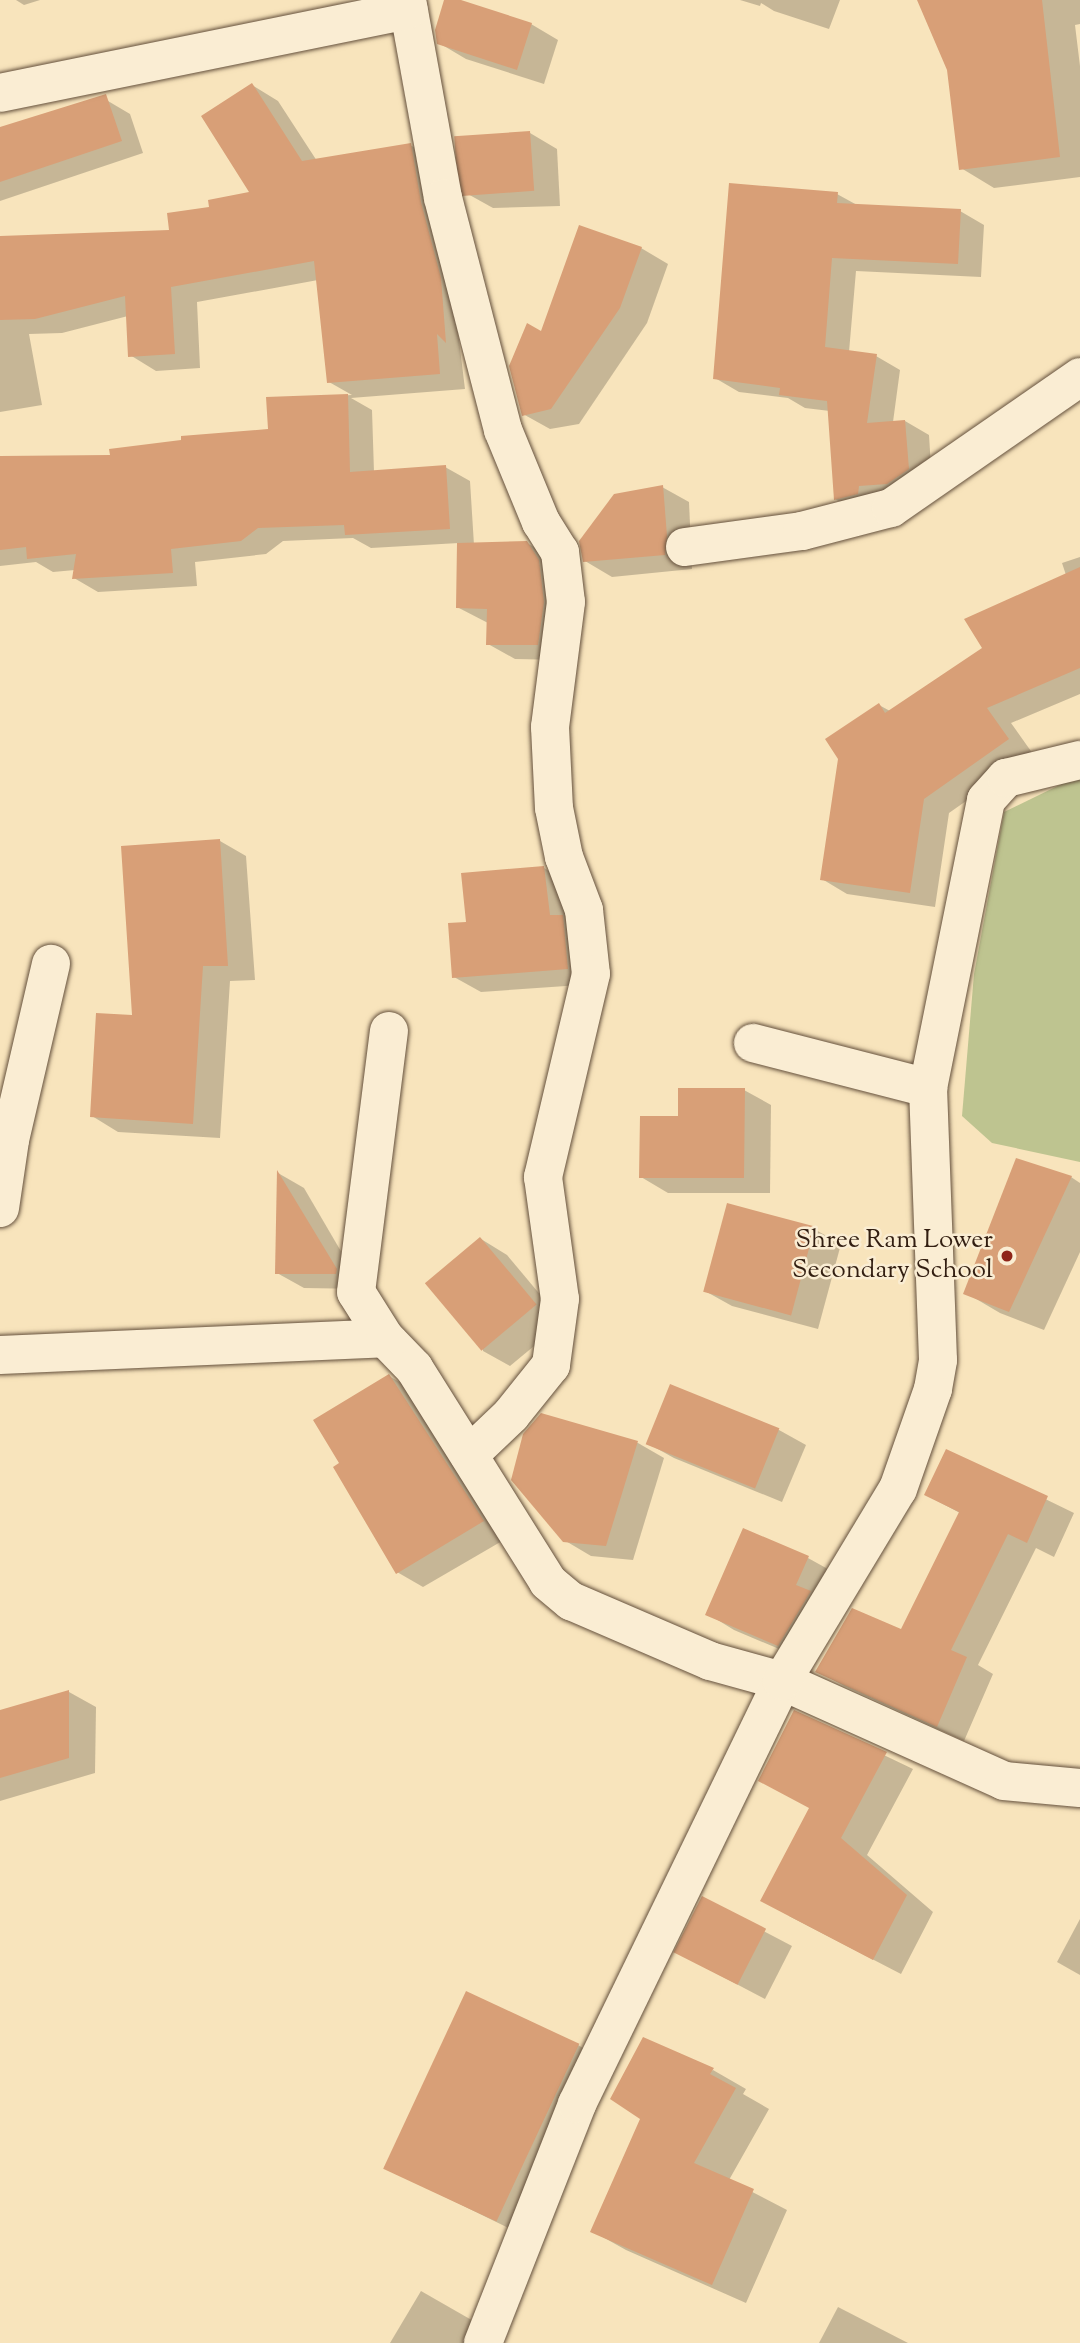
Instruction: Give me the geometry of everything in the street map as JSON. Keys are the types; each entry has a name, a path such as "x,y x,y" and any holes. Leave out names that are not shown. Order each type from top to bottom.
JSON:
{"street":[{"path":"0,93 408,5 443,198 503,430 541,522 560,552 566,602 550,727 554,808 564,857 584,910 591,974 544,1177 560,1299 551,1365 511,1415 469,1455"},
{"path":"685,547 802,531 891,508 1080,377"},
{"path":"483,2343 577,2104 782,1681 898,1489 933,1389 938,1360 928,1088 986,800 1006,778 1080,760"},
{"path":"0,1208 10,1140 51,964"},
{"path":"389,1031 356,1292 385,1338 414,1367 548,1582 571,1601 709,1661 782,1681 1004,1781 1080,1788"},
{"path":"753,1043 928,1088"},
{"path":"0,1355 385,1338"}],"green space":[{"path":"1080,775 1080,1162 992,1143 962,1116 974,974 1004,812"}],"building":[{"path":"444,0 461,0 532,23 517,70 437,44 435,30"},
{"path":"917,0 1042,0 1060,157 959,170 947,70"},
{"path":"252,83 302,161 411,143 421,202 441,278 446,343 437,334 440,374 327,383 314,261 171,287 175,354 128,357 125,296 35,319 0,320 0,236 169,230 167,213 209,207 208,200 249,192 201,116"},
{"path":"106,94 122,141 0,182 0,127"},
{"path":"530,131 534,191 458,196 454,136"},
{"path":"729,183 838,192 837,203 961,209 958,264 832,258 825,347 877,354 867,423 905,420 909,469 887,484 859,486 858,494 834,500 827,401 779,395 780,388 713,379"},
{"path":"579,225 642,247 620,308 551,409 522,416 509,366 527,323 541,331"},
{"path":"348,394 350,472 446,465 450,529 345,535 344,525 258,528 241,541 171,549 173,573 72,579 76,554 27,559 26,547 0,550 0,456 110,455 109,449 181,440 181,436 268,429 266,397"},
{"path":"663,485 667,536 665,555 583,562 579,541 614,494"},
{"path":"527,541 539,560 544,602 538,645 486,645 487,609 456,608 457,543"},
{"path":"1080,567 1080,668 987,708 1009,739 924,799 910,893 820,880 838,759 825,739 879,703 885,713 982,648 964,619"},
{"path":"220,839 228,966 203,966 193,1124 90,1117 96,1013 132,1015 121,846"},
{"path":"544,866 550,915 563,915 568,969 452,978 448,923 466,922 461,873"},
{"path":"678,1088 745,1088 744,1178 639,1178 640,1116 678,1116"},
{"path":"1016,1158 1072,1176 1009,1312 963,1294"},
{"path":"277,1170 337,1269 336,1274 275,1274"},
{"path":"727,1203 815,1227 791,1315 703,1292"},
{"path":"480,1237 537,1304 481,1351 425,1283"},
{"path":"389,1374 484,1521 396,1574 333,1467 339,1463 313,1420"},
{"path":"670,1384 779,1428 755,1488 646,1444"},
{"path":"541,1413 638,1441 606,1546 563,1542 511,1480 523,1434"},
{"path":"946,1449 1048,1496 1027,1543 1008,1534 951,1650 967,1657 937,1727 815,1672 852,1608 901,1629 959,1512 924,1495"},
{"path":"743,1528 809,1556 796,1585 811,1591 778,1646 705,1615"},
{"path":"69,1690 69,1758 0,1778 0,1710"},
{"path":"794,1710 887,1752 841,1838 907,1895 873,1960 760,1901 809,1808 758,1781"},
{"path":"702,1896 766,1929 738,1985 673,1952"},
{"path":"466,1991 579,2044 496,2221 383,2169"},
{"path":"643,2037 714,2068 710,2074 736,2088 694,2163 754,2189 712,2285 590,2232 640,2119 610,2099"}],"place":[{"name":"Shree Ram Lower Secondary School","path":"1007,1256"}]}
